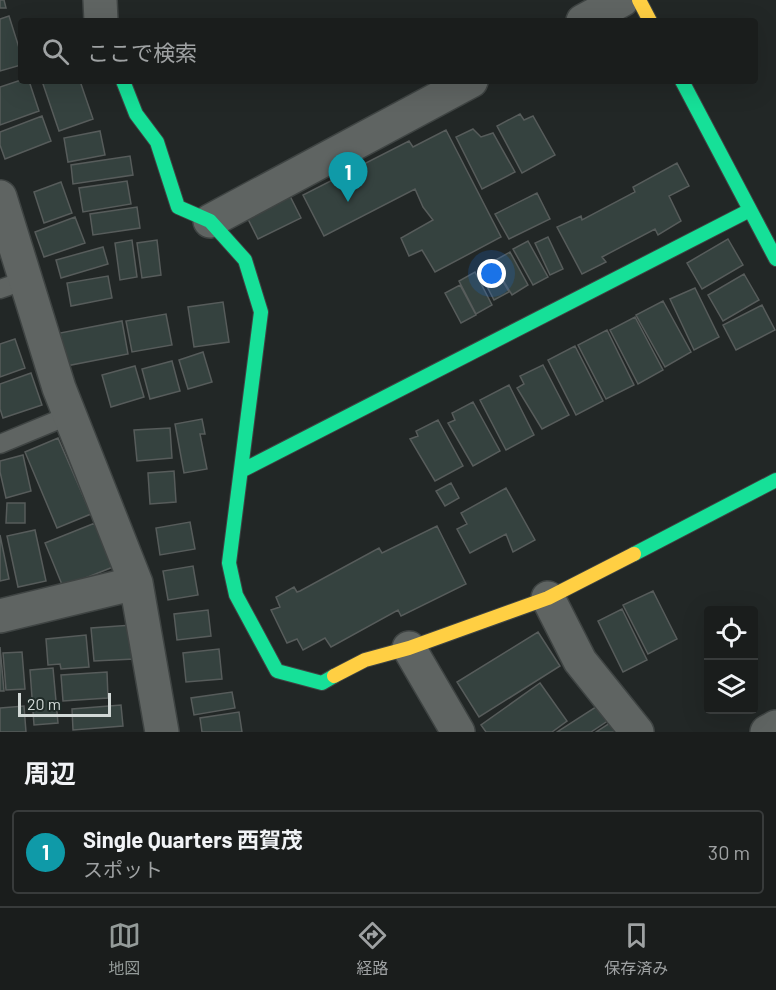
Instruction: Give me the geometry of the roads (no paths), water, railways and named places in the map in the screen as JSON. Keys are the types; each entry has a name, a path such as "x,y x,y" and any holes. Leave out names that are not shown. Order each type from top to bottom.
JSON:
{"street":[{"path":"589,18 622,0"},
{"path":"639,0 648,18"},
{"path":"124,84 136,114 157,142 178,207 210,221 245,260 261,312 229,563 237,595 277,671 322,683 365,660 409,648 548,598 776,480"},
{"path":"210,221 465,84"},
{"path":"684,84 776,259"},
{"path":"0,197 13,284 59,388 136,583 162,732"},
{"path":"241,471 750,210"},
{"path":"0,616 136,583"},
{"path":"548,598 580,661 637,732"},
{"path":"409,648 458,732"},
{"path":"767,732 776,727"}],"lane":[{"path":"0,444 70,415"}],"place":[{"name":"Single Quarters 西賀茂","path":"348,202"}]}
